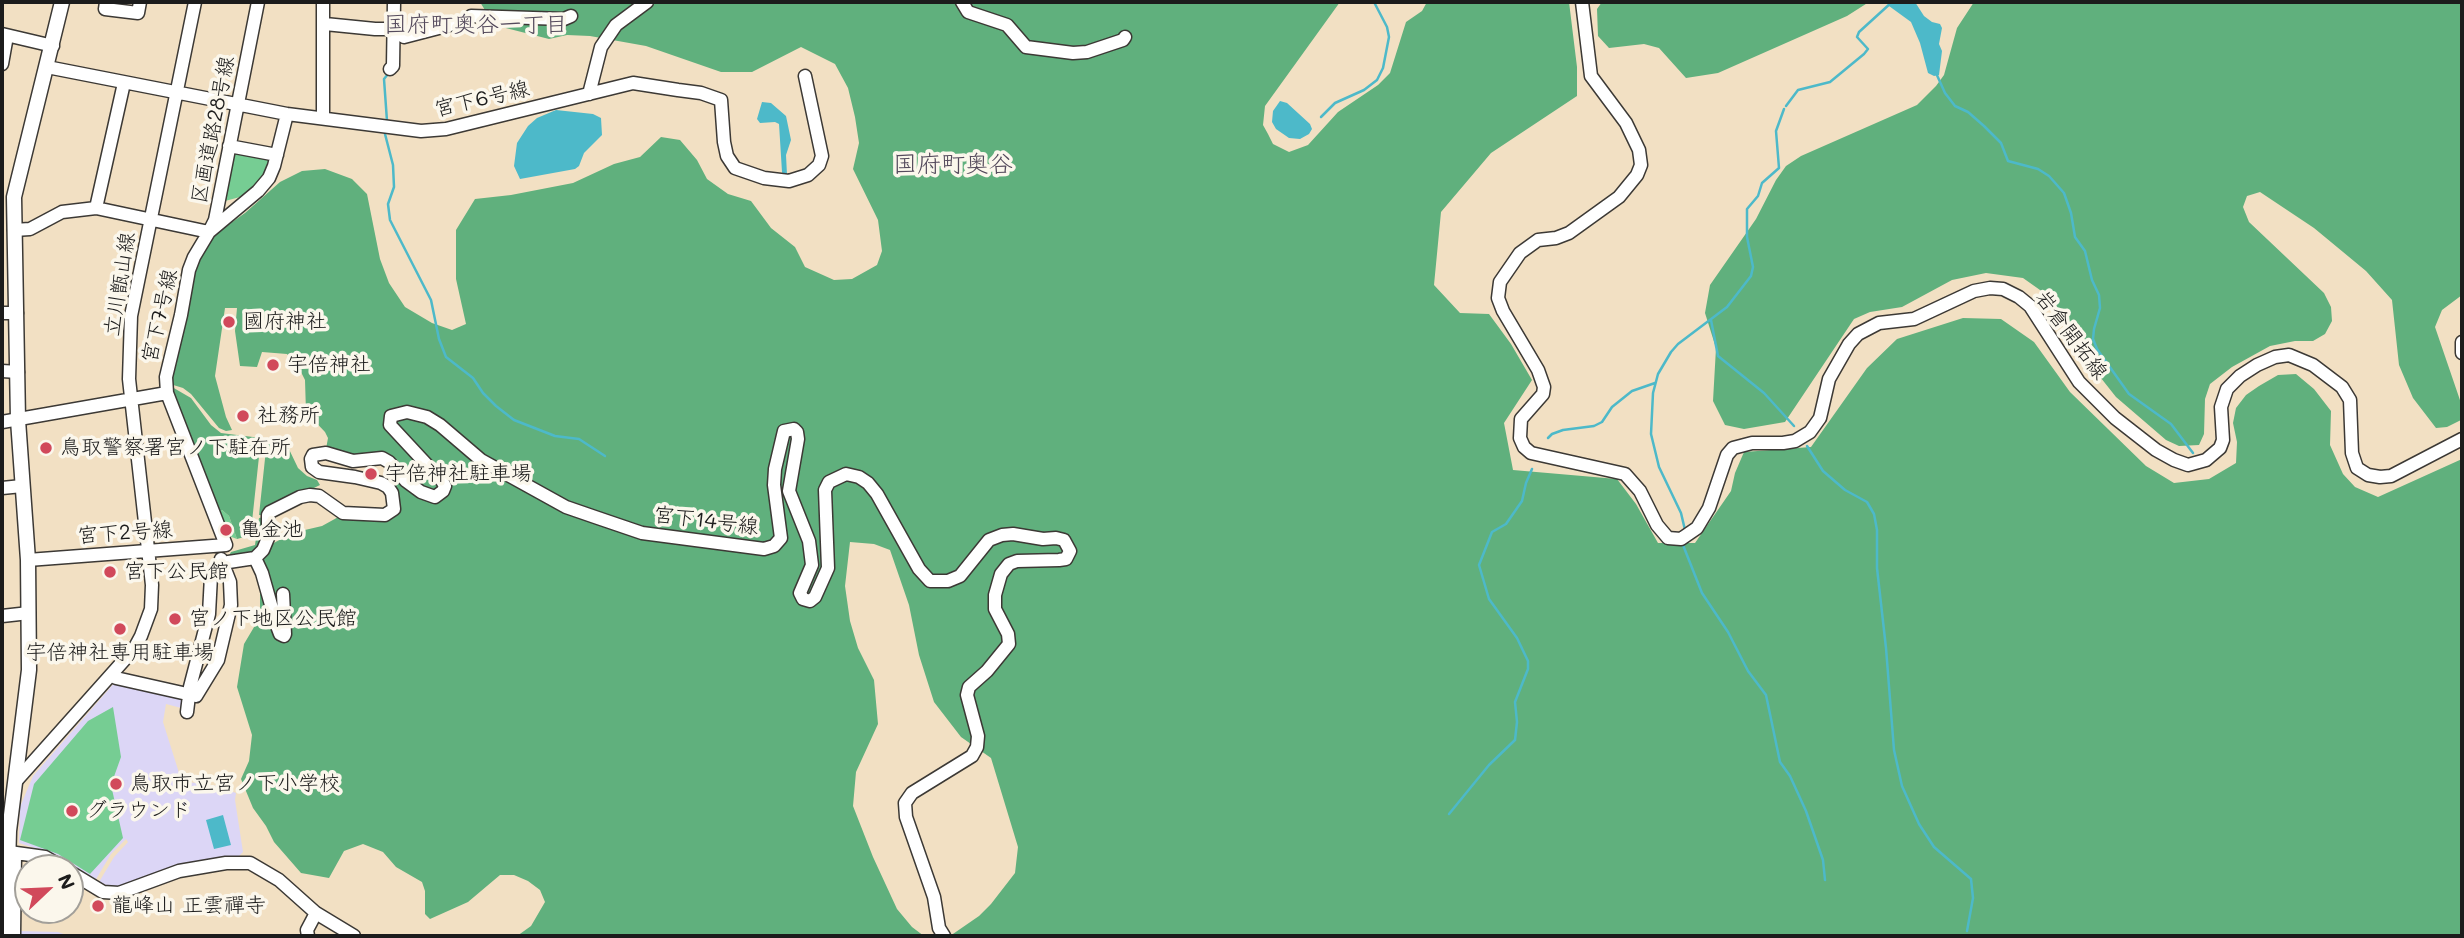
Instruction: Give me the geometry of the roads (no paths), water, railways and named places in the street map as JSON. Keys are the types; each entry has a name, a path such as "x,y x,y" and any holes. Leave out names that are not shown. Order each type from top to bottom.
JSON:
{"main road":[{"path":"6,936 17,780 29,670 28,560 18,420 18,372 9,313 9,271 14,230 8,197 47,67 58,5"},
{"path":"2,782 17,780"}],"street":[{"path":"106,2 105,9 138,13 140,2"},
{"name":"立川甑山線","path":"17,780 110,677 141,636 152,599 129,379 131,316 195,2"},
{"name":"区画道路28号線","path":"14,230 30,229 62,212 96,208 209,232 215,220 258,2"},
{"path":"323,2 323,118"},
{"path":"390,69 393,66 394,2"},
{"path":"589,94 601,47 616,25 647,2"},
{"path":"962,2 968,12 1007,25 1026,47 1073,53 1087,52 1125,37"},
{"name":"岩倉開拓線","path":"1582,2 1591,76 1626,123 1639,150 1641,165 1632,183 1619,197 1569,233 1538,240 1520,253 1500,282 1498,298 1503,311 1545,387 1544,394 1521,419 1519,429 1524,447 1531,453 1625,474 1640,491 1657,525 1668,538 1681,539 1698,528 1709,508 1722,466 1733,449 1752,443 1795,441 1810,432 1820,418 1829,379 1849,344 1858,334 1879,323 1914,319 1974,290 1990,288 2003,289 2029,306 2079,382 2115,418 2157,450 2188,465 2206,460 2220,448 2223,440 2221,407 2227,389 2257,365 2275,357 2289,355 2313,365 2342,387 2350,400 2352,453 2357,468 2368,475 2391,476 2462,439"},
{"path":"471,16 564,19 571,16"},
{"path":"325,24 375,30 394,29 401,35 408,36 458,23"},
{"path":"2,64 4,35 52,46"},
{"name":"宮下6号線","path":"47,67 287,114 421,131 446,129 633,83 701,93 721,100 724,142 727,156 735,169 784,181 808,175 819,165 822,156 805,76"},
{"path":"96,208 124,83"},
{"name":"宮下7号線","path":"167,393 166,377 181,315 188,270 209,232 258,191 269,178 287,114"},
{"path":"229,146 277,155"},
{"path":"2462,342 2462,353"},
{"path":"2,372 18,372"},
{"path":"2,422 167,393 221,545 222,563 231,592 223,641 218,660 196,696 116,678"},
{"name":"宮下14号線","path":"255,558 266,545 270,512 300,497 318,495 344,513 385,515 394,509 392,493 388,487 355,477 319,472 312,467 313,455 326,453 353,461 382,458 413,487 430,496 440,495 445,486 442,481 390,425 391,416 407,412 427,416 481,460 566,507 642,533 764,549 774,547 781,538 782,527 774,485 775,469 784,431 794,429 798,439 789,491 811,553 810,576 800,593 803,599 810,601 815,597 828,568 825,490 829,482 846,474 859,477 877,494 906,549 930,581 948,581 960,576 989,540 1002,535 1064,540 1070,551 1066,559 1017,561 1009,564 1001,573 995,595 995,609 1008,634 1010,644 969,687 967,695 978,736 977,747 972,756 912,793 905,803 906,817 934,897 939,928 944,936"},
{"path":"2,488 22,486"},
{"name":"宮下2号線","path":"28,560 221,545"},
{"path":"187,712 209,614 211,576 222,563 255,558 277,626 280,634 284,636 283,594"},
{"path":"2,616 29,613"},
{"path":"14,936 12,853 20,854"},
{"path":"84,880 103,892 119,893 179,871 226,863 250,863 279,880 316,913 354,936"},
{"path":"308,936 307,930 316,913"}],"water":[{"path":"1887,2 1915,2 1924,16 1940,24 1942,28 1939,44 1942,51 1939,75 1928,73 1911,22"},
{"path":"1280,101 1287,103 1310,124 1312,129 1309,134 1300,139 1289,138 1276,129 1272,122 1273,111"},
{"path":"762,102 771,103 786,116 791,140 786,155 787,175 782,172 779,124 760,123 757,119"},
{"path":"556,110 593,114 601,118 602,135 584,153 575,169 520,179 514,166 517,143 537,118"},
{"path":"223,815 231,845 214,849 206,820"}],"waterway":[{"path":"1321,117 1335,103 1364,90 1377,80 1383,68 1389,37 1387,27 1374,2"},
{"path":"1786,106 1798,90 1830,82 1864,54 1868,49 1857,37 1859,32 1892,2"},
{"path":"1936,73 1945,93 1955,106 1968,112 2001,143 2008,161 2038,169 2049,176 2064,193 2075,237 2085,251 2092,280 2099,295 2100,308 2093,339 2097,349 2129,394 2171,424 2193,453"},
{"path":"387,121 384,79 388,74"},
{"path":"1685,530 1681,513 1659,467 1651,434 1653,393 1658,374 1671,352 1727,307 1751,276 1753,267 1747,237 1747,209 1758,196 1762,183 1779,168 1776,131 1784,109"},
{"path":"385,134 393,165 394,187 388,204 390,220 431,300 439,339 446,357 473,378 483,393 514,420 555,436 579,439 605,456"},
{"path":"1711,320 1718,356 1764,393 1794,426"},
{"path":"1548,438 1563,430 1594,426 1602,422 1612,407 1632,391 1655,383"},
{"path":"1807,446 1823,471 1845,490 1867,502 1874,514 1894,750 1902,786 1919,824 1934,847 1971,879 1973,898 1967,931"},
{"path":"1449,814 1489,765 1515,740 1515,702 1528,669 1528,661 1517,638 1489,599 1479,565 1492,532 1506,524 1522,501 1532,469"},
{"path":"1683,545 1702,593 1728,632 1748,671 1766,695 1780,762 1790,776 1806,811 1823,860 1825,880"}],"place":[{"name":"國府神社","path":"229,322"},
{"name":"宇倍神社","path":"273,365"},
{"name":"社務所","path":"243,416"},
{"name":"鳥取警察署宮ノ下駐在所","path":"46,448"},
{"name":"宇倍神社駐車場","path":"371,474"},
{"name":"亀金池","path":"226,530"},
{"name":"宮下公民館","path":"110,572"},
{"name":"宮ノ下地区公民館","path":"175,619"},
{"name":"宇倍神社専用駐車場","path":"120,629"},
{"name":"鳥取市立宮ノ下小学校","path":"116,784"},
{"name":"グラウンド","path":"72,811"},
{"name":"龍峰山 正雲禪寺","path":"98,906"}],"district":[{"name":"国府町奥谷一丁目","path":"476,25"},
{"name":"国府町奥谷","path":"953,165"}]}
